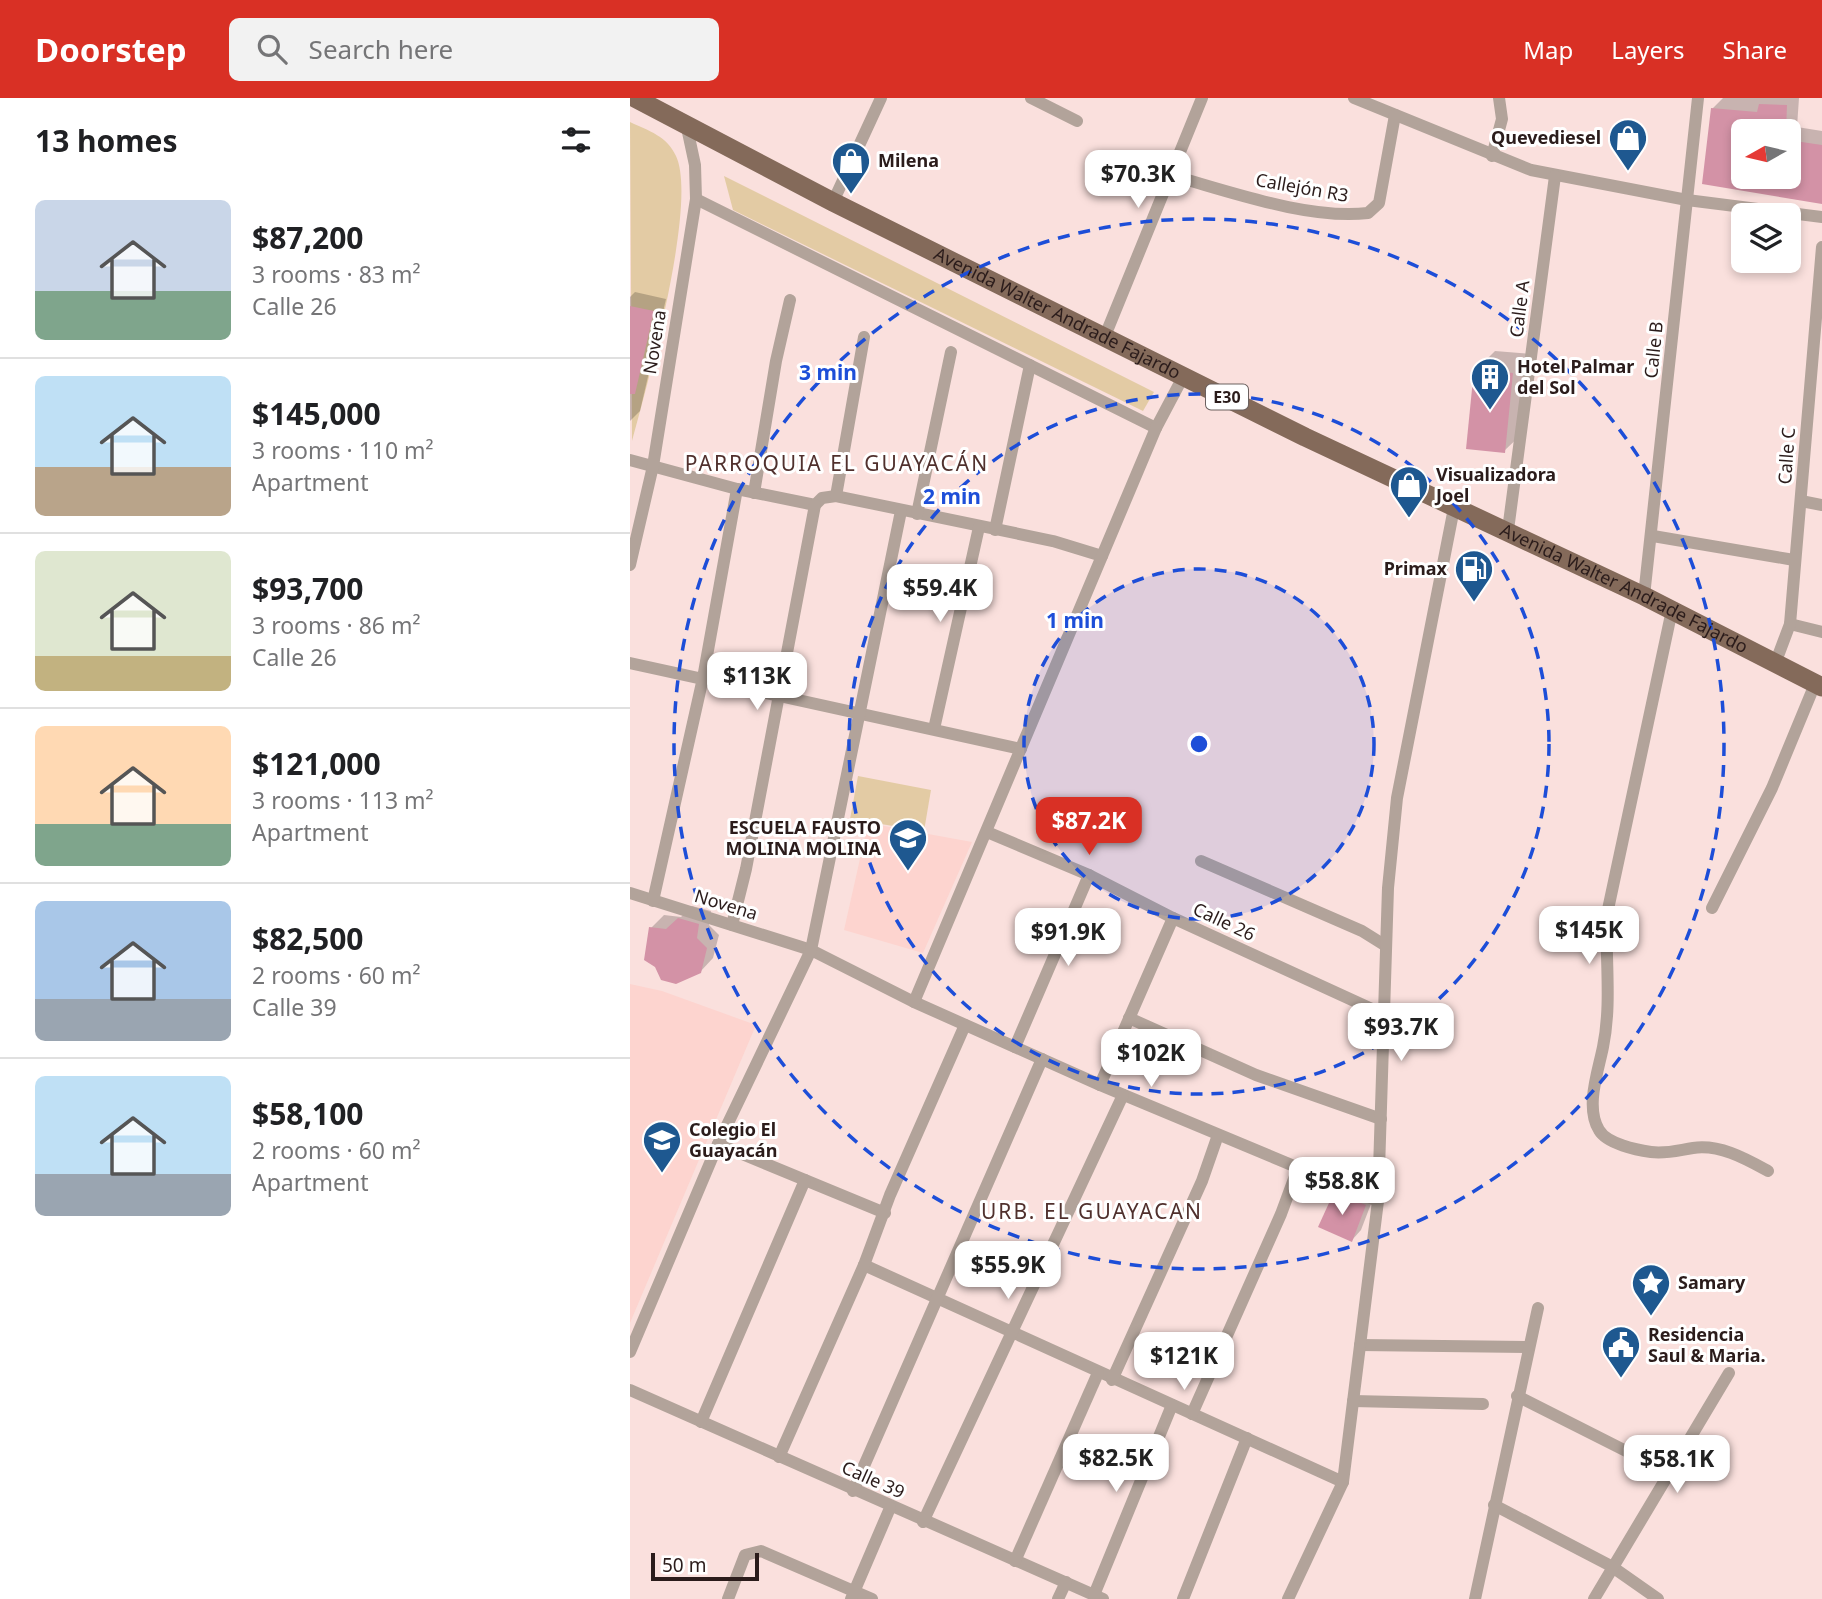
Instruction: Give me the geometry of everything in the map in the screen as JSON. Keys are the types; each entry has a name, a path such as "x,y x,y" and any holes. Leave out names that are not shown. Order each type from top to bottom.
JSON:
{"main road":[{"name":"Avenida Walter Andrade Fajardo","path":"635,98 834,202 1454,509 1508,530 1644,596 1818,685"}],"street":[{"path":"834,202 881,98"},
{"path":"1031,98 1077,121"},
{"path":"1105,335 1202,98"},
{"path":"1354,98 1492,156 1555,176 1687,200 1822,217"},
{"path":"1492,156 1502,119 1499,98"},
{"name":"Calle B","path":"1644,596 1653,536 1697,103"},
{"name":"Callejón R3","path":"1170,175 1269,202 1332,213 1368,213 1379,204 1395,116"},
{"name":"Novena","path":"630,565 653,466 696,199 695,164 686,123"},
{"name":"Calle A","path":"1508,530 1555,176"},
{"path":"696,199 1156,428"},
{"name":"Calle C","path":"1775,664 1790,624 1794,560 1816,370 1822,247"},
{"path":"754,493 776,361 790,300"},
{"path":"836,496 864,337"},
{"path":"917,514 951,352"},
{"path":"995,530 1030,365"},
{"path":"914,1002 1156,428 1184,375"},
{"path":"630,460 737,489 815,505"},
{"path":"653,901 703,678 737,489"},
{"path":"732,925 746,869 815,505 821,498 836,496 1053,541 1102,556"},
{"path":"1801,501 1822,505"},
{"path":"1288,1599 1343,1482 1378,1201 1387,1016 1386,946 1397,799 1454,509"},
{"path":"630,1352 719,1144 811,950 901,511"},
{"path":"934,729 979,527"},
{"path":"1653,536 1794,560"},
{"path":"1672,610 1607,915 1605,960 1609,997 1603,1045 1594,1083 1594,1121 1600,1134 1637,1150 1668,1153 1714,1147 1768,1171"},
{"path":"1790,624 1822,632"},
{"path":"630,663 1021,749"},
{"path":"1712,908 1772,788 1818,685"},
{"path":"987,832 1089,875 1173,918"},
{"path":"1201,861 1362,931 1386,946"},
{"path":"1015,1047 1089,875"},
{"name":"Novena","path":"630,893 811,950 914,1002 1100,1085 1378,1201"},
{"name":"Calle 26","path":"1100,1085 1173,918 1387,1016"},
{"path":"1129,1018 1256,1075 1381,1119"},
{"path":"779,1457 864,1265 965,1025"},
{"path":"853,1491 1042,1059"},
{"path":"923,1522 1123,1095"},
{"path":"1112,1380 1202,1181 1218,1135"},
{"path":"719,1144 885,1213"},
{"path":"1192,1414 1282,1214 1298,1168"},
{"path":"701,1422 805,1180"},
{"path":"864,1265 1112,1380 1343,1482"},
{"path":"1475,1599 1538,1308"},
{"path":"1360,1345 1528,1347"},
{"path":"1016,1562 1098,1373"},
{"path":"1594,1599 1611,1566 1669,1477 1729,1373"},
{"name":"Calle 39","path":"630,1390 891,1508 1099,1597"},
{"path":"1517,1396 1628,1452 1669,1477"},
{"path":"1353,1401 1483,1404"},
{"path":"1099,1597 1172,1405"},
{"path":"1183,1599 1247,1438"},
{"path":"1494,1505 1611,1566 1658,1599"},
{"path":"853,1595 891,1508"},
{"path":"728,1599 745,1555 750,1551 761,1551 853,1595 872,1599"},
{"path":"1058,1599 1066,1582"}],"shaded area":[{"path":"630,122 657,135 668,144 676,156 681,179 681,213 668,296 632,441"},
{"path":"724,176 1154,392 1143,411 733,210"},
{"path":"858,776 931,790 924,831 850,819"},
{"name":"ESCUELA FAUSTO MOLINA MOLINA","path":"868,823 972,842 923,953 844,930"},
{"name":"Colegio El Guayacán","path":"630,984 662,991 756,1025 630,1323"}],"building":[{"path":"1759,104 1787,105 1786,119 1731,119 1731,189 1702,184 1711,108 1757,112"},
{"path":"1801,142 1822,145 1822,204 1732,189 1801,189"},
{"path":"630,306 654,311 635,394 630,394"},
{"name":"Hotel Palmar del Sol","path":"1474,369 1513,373 1505,453 1466,449"},
{"path":"678,918 699,924 697,938 707,948 701,973 676,984 661,980 655,967 644,960 649,927 666,929"},
{"path":"1334,1192 1366,1205 1352,1242 1318,1227"}],"place":[{"name":"Quevediesel","path":"1628,172"},
{"name":"Milena","path":"851,195"},
{"name":"Hotel Palmar del Sol","path":"1490,411"},
{"name":"Visualizadora Joel","path":"1409,519"},
{"name":"Primax","path":"1474,603"},
{"name":"ESCUELA FAUSTO MOLINA MOLINA","path":"908,872"},
{"name":"Colegio El Guayacán","path":"662,1174"},
{"name":"Samary","path":"1651,1317"},
{"name":"Residencia Saul & Maria.","path":"1621,1379"}],"district":[{"name":"PARROQUIA EL GUAYACÁN","path":"837,464"},
{"name":"URB. EL GUAYACAN","path":"1092,1212"}]}
